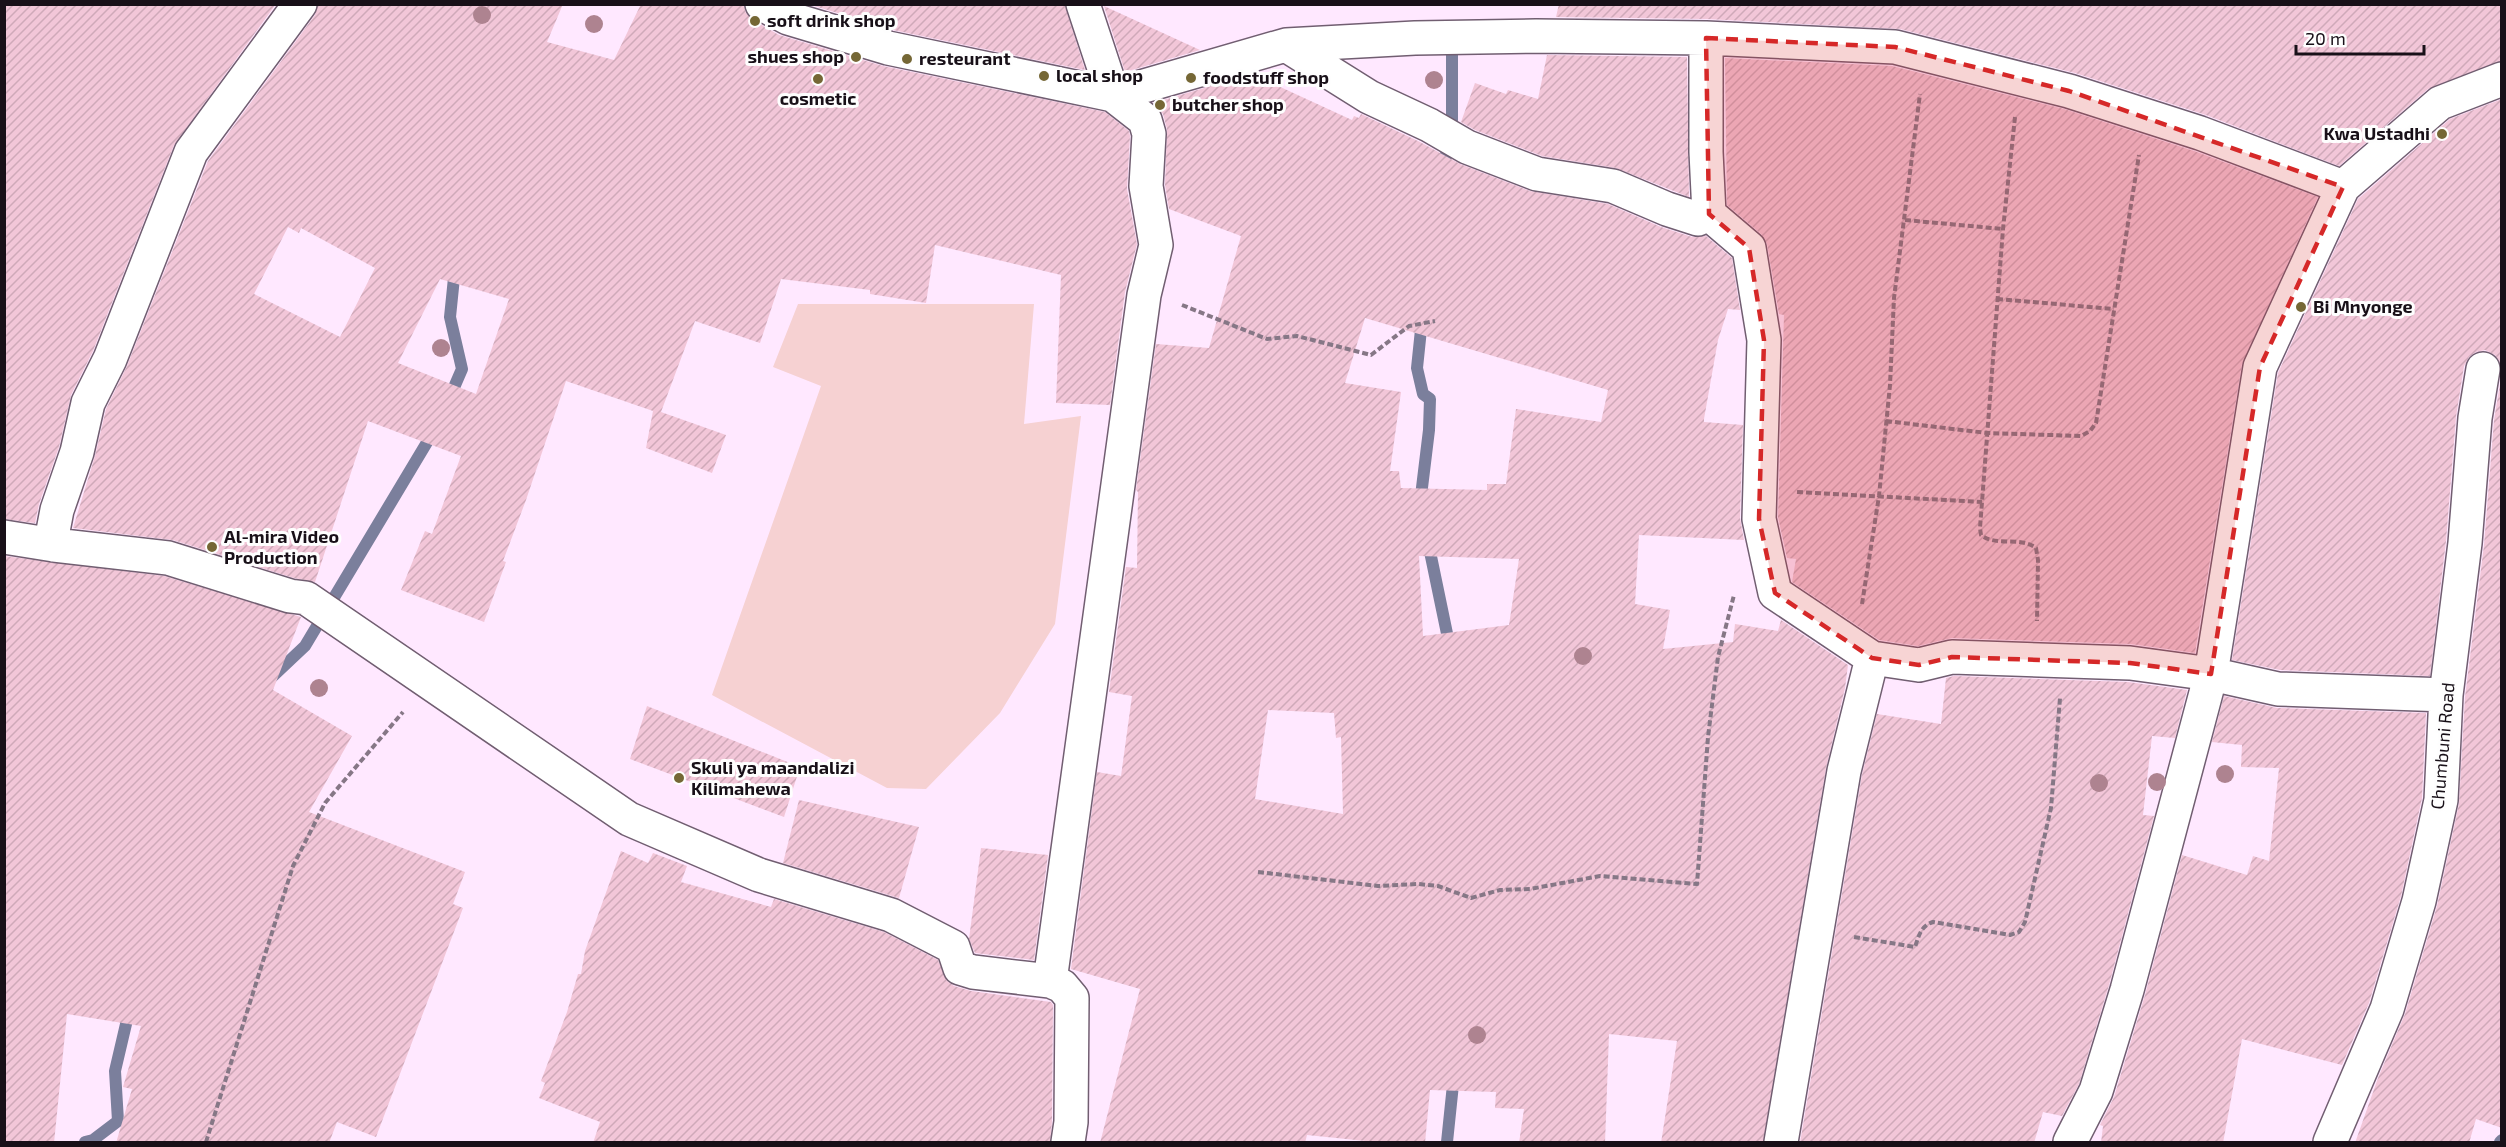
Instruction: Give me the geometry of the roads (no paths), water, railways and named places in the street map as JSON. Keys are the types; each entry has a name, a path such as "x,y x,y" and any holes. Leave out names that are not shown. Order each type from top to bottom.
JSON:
{"street":[{"path":"54,545 53,531 57,510 77,452 88,403 110,359 190,152 300,4"},
{"path":"762,4 788,18 888,48 1113,95 1145,120 1149,134 1146,186 1156,245 1144,295 1050,981"},
{"path":"1083,4 1113,95"},
{"path":"1113,95 1286,45 1481,37 1706,38 1895,46 2069,91 2200,133 2343,187"},
{"path":"1706,38 1706,153 1710,214 1749,248 1764,340 1759,519 1775,593 1864,652 1919,665 1952,657 2130,663 2211,674 2278,689 2446,695"},
{"path":"1286,45 1369,97 1429,125 1467,147 1537,174 1612,186 1698,219 1710,214"},
{"path":"2070,1143 2096,1091 2127,990 2211,674 2260,367 2343,187 2440,103 2502,79"},
{"name":"Chumbuni Road","path":"2330,1143 2387,1008 2419,902 2441,800 2446,695 2465,543 2475,418 2483,369"},
{"path":"4,537 168,558 290,596 306,598 629,819 759,875 891,915 953,947 960,968 973,972 1050,981 1062,986 1072,998 1071,1122 1068,1143"},
{"path":"1781,1143 1864,652"}],"waterway":[{"path":"1443,172 1452,120 1452,54"},
{"path":"449,399 462,369 450,317 455,268"},
{"path":"1420,504 1429,430 1430,399 1423,394 1417,368 1422,320"},
{"path":"270,679 305,646 435,429"},
{"path":"1428,542 1450,648"},
{"path":"85,1142 93,1140 118,1121 115,1071 130,1007"},
{"path":"1447,1142 1454,1075"}],"place":[{"name":"soft drink shop","path":"755,21"},
{"name":"shues shop","path":"856,57"},
{"name":"resteurant","path":"907,59"},
{"name":"local shop","path":"1044,76"},
{"name":"foodstuff shop","path":"1191,78"},
{"name":"cosmetic","path":"818,79"},
{"name":"butcher shop","path":"1160,105"},
{"name":"Kwa Ustadhi","path":"2442,134"},
{"name":"Bi Mnyonge","path":"2301,307"},
{"name":"Al-mira Video Production","path":"212,547"},
{"name":"Skuli ya maandalizi Kilimahewa","path":"679,778"}]}
